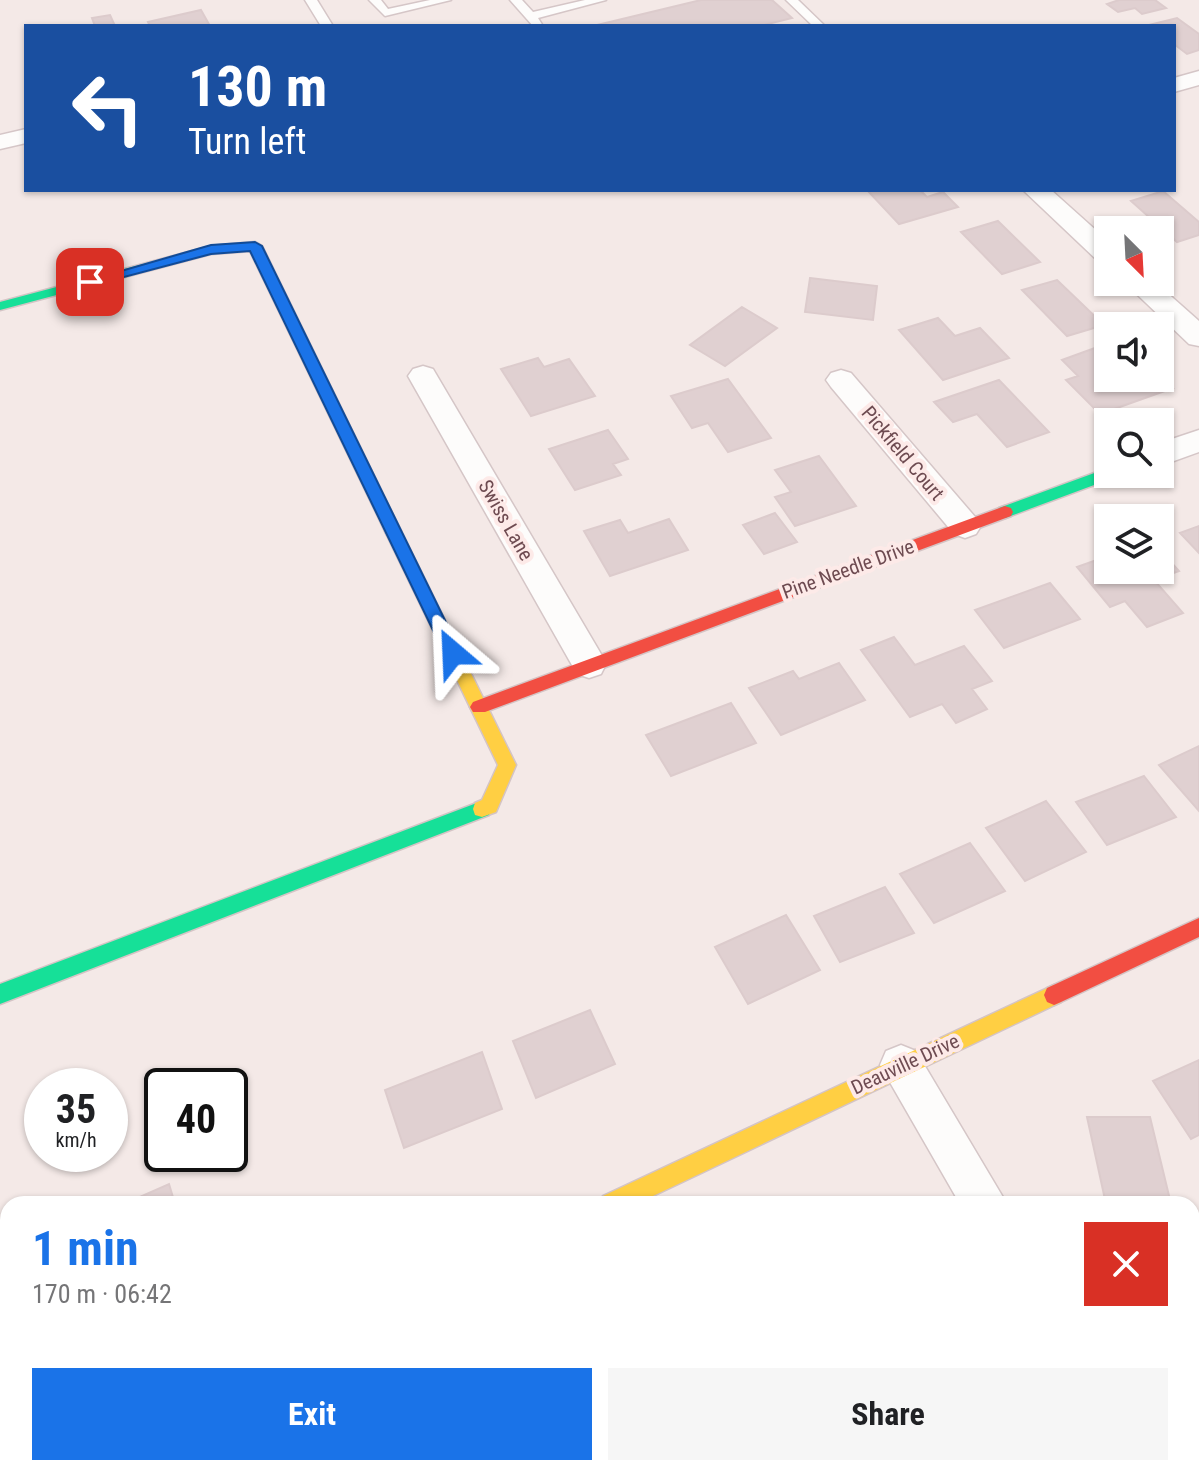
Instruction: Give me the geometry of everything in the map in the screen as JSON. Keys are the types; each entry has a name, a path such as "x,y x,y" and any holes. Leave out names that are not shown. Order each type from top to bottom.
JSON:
{"street":[{"path":"1176,84 1199,78"},
{"path":"0,142 24,136"},
{"path":"1038,192 1094,242"},
{"path":"0,306 211,250 255,246 507,765 489,806 0,994"},
{"path":"1154,296 1199,337"},
{"name":"Swiss Lane","path":"423,376 589,664"},
{"name":"Pickfield Court","path":"841,380 965,526"},
{"path":"1174,450 1199,441"},
{"name":"Pine Needle Drive","path":"479,707 1094,479"},
{"name":"Deauville Drive","path":"628,1196 1199,927"},
{"path":"901,1065 980,1196"}],"lane":[{"path":"311,0 326,24"},
{"path":"375,0 385,13 445,0"},
{"path":"516,0 534,21 600,0"},
{"path":"792,0 817,24"}],"building":[{"path":"701,0 772,0 792,18 768,24 601,24"},
{"path":"1119,0 1155,0 1166,8 1142,14 1135,8 1118,12 1107,4"},
{"path":"201,10 209,24 149,24"},
{"path":"110,15 114,24 94,24 92,18"},
{"path":"1177,18 1199,34 1199,50 1187,54 1176,46 1176,24 1153,24"},
{"path":"869,192 922,192 927,197 943,192 958,207 899,224"},
{"path":"1164,192 1199,222 1199,235 1177,242 1174,239 1174,216 1148,216 1131,201"},
{"path":"998,221 1040,262 1002,274 961,232"},
{"path":"810,278 877,286 873,320 805,312"},
{"path":"1057,280 1094,315 1094,328 1067,336 1022,290"},
{"path":"742,307 777,328 725,366 690,345"},
{"path":"938,318 955,336 980,328 1009,358 943,380 899,330"},
{"path":"1094,348 1094,392 1162,392 1117,408 1094,408 1066,380 1078,376 1062,360"},
{"path":"538,358 544,367 569,359 595,396 531,416 501,369"},
{"path":"728,379 771,438 728,452 708,423 692,428 671,396"},
{"path":"999,380 1049,432 1007,447 977,414 953,422 934,402"},
{"path":"608,430 628,459 613,464 621,475 575,490 549,449"},
{"path":"819,456 856,506 795,526 775,497 791,492 775,470"},
{"path":"775,513 797,542 764,554 743,525"},
{"path":"669,519 688,550 610,576 584,531 620,520 628,533"},
{"path":"1199,526 1199,553 1180,533"},
{"path":"1094,561 1094,584 1158,584 1183,613 1147,627 1125,601 1110,607 1077,567"},
{"path":"1050,583 1080,619 1004,648 975,610"},
{"path":"894,637 915,665 964,646 992,681 972,689 987,709 956,723 942,704 910,717 861,650"},
{"path":"839,663 865,700 781,735 749,688 793,671 799,679"},
{"path":"731,703 756,743 671,776 646,735"},
{"path":"1199,746 1199,811 1159,765"},
{"path":"1144,776 1176,817 1107,845 1076,802"},
{"path":"1046,801 1086,852 1025,881 986,828"},
{"path":"970,843 1005,891 934,923 900,874"},
{"path":"885,887 914,933 840,962 814,916"},
{"path":"786,915 820,970 748,1004 715,947"},
{"path":"590,1010 615,1064 536,1098 513,1041"},
{"path":"482,1052 502,1109 404,1148 385,1090"},
{"path":"1199,1060 1199,1135 1191,1139 1153,1081"},
{"path":"1087,1117 1150,1117 1169,1196 1104,1196"},
{"path":"169,1184 173,1196 142,1196"}],"traffic: fast":[{"path":"0,306 211,250 255,246 393,531"},
{"path":"1005,512 1094,479"},
{"path":"0,994 482,809"}],"traffic: slow":[{"path":"393,531 507,765 489,806 482,809"},
{"path":"628,1196 1054,995"}],"traffic: jam":[{"path":"479,707 1005,512"},
{"path":"1054,995 1199,927"}],"route":[{"path":"90,282 211,250 255,246 453,653"}]}
